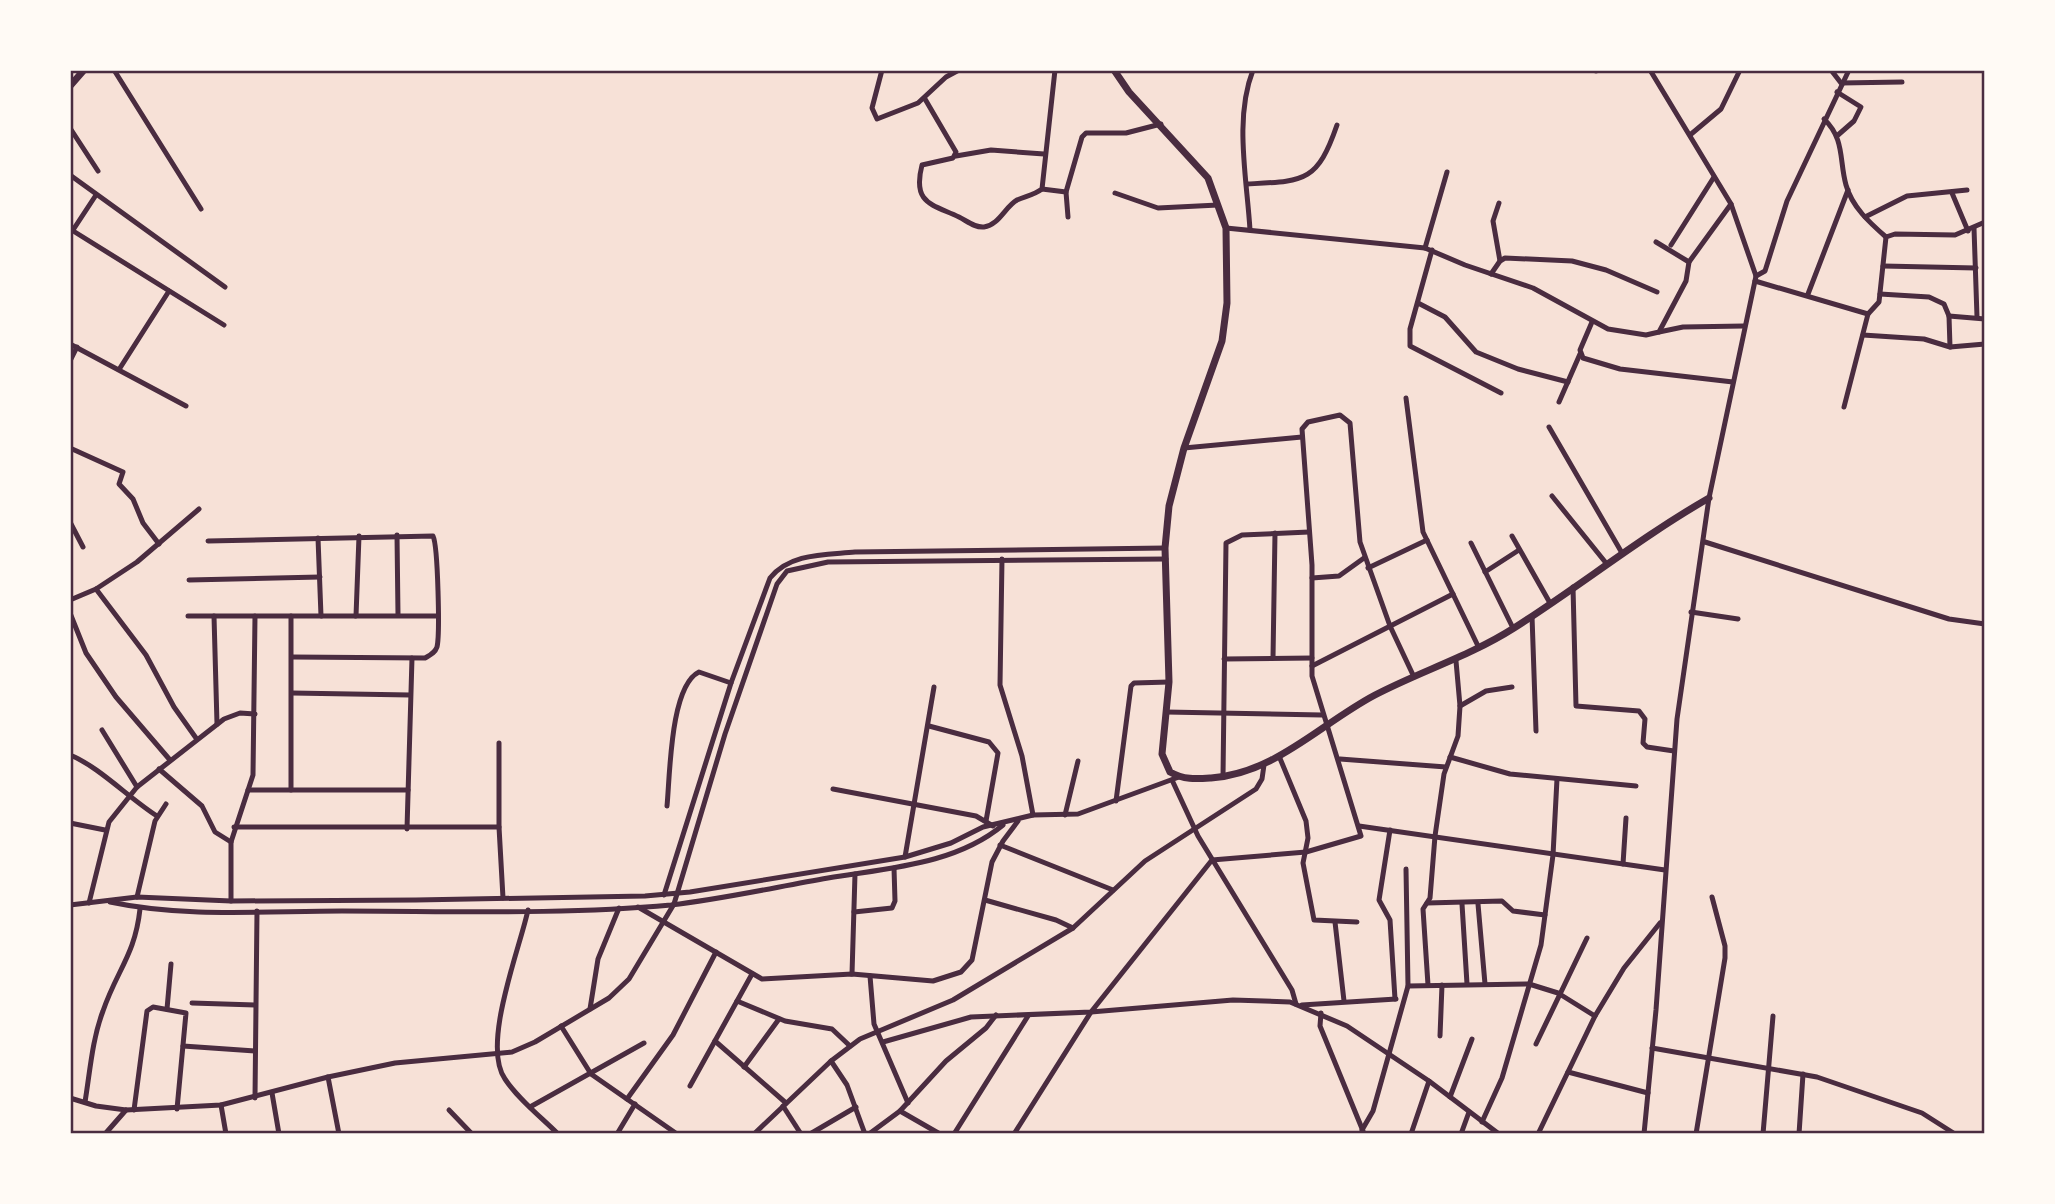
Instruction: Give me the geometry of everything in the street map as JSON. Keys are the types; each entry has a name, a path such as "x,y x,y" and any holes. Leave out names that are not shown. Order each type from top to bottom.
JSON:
{"street":[{"path":"70,86 84,70"},
{"path":"114,70 201,209"},
{"path":"882,70 872,108 873,116 877,119 895,115 925,99 952,73 959,70"},
{"path":"943,70 952,73"},
{"path":"1042,189 1055,70"},
{"path":"1114,70 1129,92 1203,171 1220,204 1226,228 1227,303 1223,341 1184,448 1169,506 1165,548 1169,682 1164,762 1175,779 1194,828 1299,1004 1321,1013 1388,1053 1499,1134"},
{"path":"1250,230 1244,101 1253,70"},
{"path":"1644,1134 1674,751 1691,612 1705,542 1709,498 1719,462 1744,326 1756,278 1731,204 1651,73 1662,70"},
{"path":"1690,135 1721,110 1740,70"},
{"path":"1831,70 1841,83"},
{"path":"1756,278 1765,271 1787,201 1849,70"},
{"path":"1909,70 1920,70"},
{"path":"1841,83 1902,82"},
{"path":"1837,92 1861,107 1854,121 1838,135"},
{"path":"925,99 956,156"},
{"path":"1824,119 1838,135 1848,190 1865,217 1886,237"},
{"path":"1068,217 1066,192 1082,137 1086,133 1126,133 1161,124"},
{"path":"1247,184 1291,182 1306,176 1326,155 1337,125"},
{"path":"70,128 98,171"},
{"path":"1044,154 991,150 922,165 920,190 925,201 932,207 976,227 993,224 1018,200 1042,189 1066,192"},
{"path":"1425,248 1447,172"},
{"path":"70,175 225,287"},
{"path":"1671,245 1714,177"},
{"path":"1808,294 1848,190"},
{"path":"1865,217 1907,196 1967,190"},
{"path":"1115,193 1158,208 1220,204"},
{"path":"1952,193 1971,230 1976,268 1977,317"},
{"path":"96,195 71,230 224,325"},
{"path":"1491,274 1500,261 1493,228 1499,203"},
{"path":"1659,332 1686,281 1689,262 1731,204"},
{"path":"1886,237 1895,234 1941,237 1971,230 1985,222"},
{"path":"1226,228 1425,248 1533,288 1592,322 1620,332 1646,335 1683,327 1744,326"},
{"path":"1844,407 1868,314 1875,309 1880,294 1886,237"},
{"path":"1656,242 1689,262"},
{"path":"1432,250 1410,329 1410,346 1501,393"},
{"path":"1500,261 1562,259 1606,270 1657,292"},
{"path":"1883,266 1976,268"},
{"path":"1756,278 1868,314"},
{"path":"120,368 169,291"},
{"path":"1880,294 1936,299 1944,304 1949,316 1950,347"},
{"path":"1418,303 1445,317 1476,352 1518,369 1568,382"},
{"path":"1949,316 1985,319"},
{"path":"1559,402 1592,322"},
{"path":"1863,335 1924,339 1950,347 1985,344"},
{"path":"70,361 73,346 120,368 186,406"},
{"path":"1580,354 1583,358 1620,369 1733,382"},
{"path":"1406,398 1419,511 1427,540 1479,648"},
{"path":"1014,1134 1091,1012 1212,860 1306,852 1359,838 1359,826 1340,759 1315,690 1312,662 1312,578 1302,437 1302,429 1308,422 1340,415 1350,423 1364,558 1390,626 1414,677"},
{"path":"1549,427 1622,553"},
{"path":"1184,448 1302,437"},
{"path":"70,448 122,472 119,485 133,499 143,523 159,544"},
{"path":"1552,496 1606,563"},
{"path":"70,912 74,905 138,897 231,901 664,895 905,856 1034,815 1065,814 1116,801 1175,779 1223,777 1264,765 1375,695 1456,661 1479,648 1532,616 1606,563 1709,498"},
{"path":"70,600 96,589 159,544 199,509"},
{"path":"70,522 83,547"},
{"path":"1223,777 1227,543 1241,534 1309,532"},
{"path":"1273,659 1275,533"},
{"path":"397,535 398,615"},
{"path":"208,541 397,535 429,535 435,539 437,649 425,657 292,657"},
{"path":"356,616 359,536"},
{"path":"1512,536 1550,603"},
{"path":"318,538 321,616"},
{"path":"1368,568 1427,540"},
{"path":"1705,542 1949,619 1985,624"},
{"path":"1471,543 1513,628"},
{"path":"662,905 731,683 770,578 779,566 804,556 930,549 1165,548"},
{"path":"1485,572 1519,550"},
{"path":"1312,578 1339,576 1364,558"},
{"path":"1002,559 1000,685 1022,756 1034,815"},
{"path":"70,1098 126,1110 220,1105 394,1063 521,1049 621,989 674,904 725,734 780,577 798,567 828,562 1166,559"},
{"path":"189,580 320,577"},
{"path":"1573,587 1576,706 1639,711 1645,719 1643,743 1647,747 1674,751"},
{"path":"96,589 146,655 174,707 196,738"},
{"path":"1224,659 1312,662 1453,594"},
{"path":"1691,612 1738,619"},
{"path":"70,613 86,653 116,697 170,760"},
{"path":"188,616 437,616"},
{"path":"214,616 217,724"},
{"path":"231,901 230,842 253,775 255,616"},
{"path":"291,616 291,790"},
{"path":"1532,616 1536,732"},
{"path":"407,829 412,657"},
{"path":"1428,985 1423,914 1430,898 1435,836 1446,767 1458,736 1460,706 1456,661"},
{"path":"667,806 677,714 688,679 699,672 731,683"},
{"path":"1116,801 1131,686 1134,683 1169,682"},
{"path":"905,856 934,687"},
{"path":"1460,706 1486,691 1512,687"},
{"path":"292,693 410,695"},
{"path":"1166,712 1322,715"},
{"path":"89,903 105,830 137,787 217,724 232,715 254,714"},
{"path":"929,726 989,742 996,748 998,753 986,821"},
{"path":"102,730 137,787"},
{"path":"499,743 499,827 503,898"},
{"path":"70,755 81,760 128,798 157,816"},
{"path":"1279,757 1306,821 1306,852 1303,863 1314,920 1357,922"},
{"path":"1450,757 1491,770 1636,786"},
{"path":"1340,759 1446,767"},
{"path":"1065,814 1078,761"},
{"path":"754,1134 850,1046 878,1030 953,999 1073,928 1145,860 1256,789 1262,779 1264,765"},
{"path":"159,769 202,806 215,832 230,842"},
{"path":"1482,1122 1502,1078 1541,944 1553,855 1557,779"},
{"path":"834,789 976,816 993,826"},
{"path":"248,790 408,790"},
{"path":"138,897 157,816 166,804"},
{"path":"1623,864 1626,818"},
{"path":"638,907 752,974 772,980 852,974 933,981 961,972 972,960 992,862 1000,845 1018,821"},
{"path":"70,823 105,830"},
{"path":"103,901 140,909 257,911 528,910 674,904 894,867 954,853 990,836 1003,825"},
{"path":"1359,826 1665,870"},
{"path":"234,827 499,827"},
{"path":"1390,830 1379,901 1390,920 1395,999"},
{"path":"1000,845 1113,890"},
{"path":"854,912 892,908 895,901 894,867"},
{"path":"1363,1132 1373,1111 1402,999 1408,986 1406,870"},
{"path":"852,974 855,874"},
{"path":"1696,1134 1725,946 1712,897"},
{"path":"985,900 1073,928"},
{"path":"1427,904 1502,901 1513,911 1545,915"},
{"path":"1462,904 1467,985"},
{"path":"1478,904 1485,985"},
{"path":"590,1009 598,959 619,908"},
{"path":"85,1102 97,1028 108,998 135,944 140,909"},
{"path":"528,910 505,984 498,1052 505,1079 558,1134"},
{"path":"255,1098 257,911"},
{"path":"1335,922 1344,1000"},
{"path":"1538,1134 1595,1016 1624,968 1661,922"},
{"path":"1536,1044 1587,937"},
{"path":"627,1099 673,1035 716,952"},
{"path":"167,1009 171,964"},
{"path":"691,1086 752,974"},
{"path":"870,976 873,1016 908,1103"},
{"path":"1408,986 1529,984 1558,993 1595,1016"},
{"path":"1440,1036 1442,985"},
{"path":"883,1042 957,1020 997,1015 1091,1012 1233,1000 1299,1004 1402,999"},
{"path":"737,1001 779,1019 832,1029 850,1046"},
{"path":"192,1003 255,1005"},
{"path":"134,1110 147,1012 153,1007 186,1013 177,1109"},
{"path":"1321,1013 1320,1026 1363,1132"},
{"path":"831,1061 847,1085 867,1134 900,1111 946,1061 986,1028 997,1015"},
{"path":"954,1134 1028,1016"},
{"path":"1763,1134 1773,1016"},
{"path":"744,1067 779,1019"},
{"path":"561,1026 591,1074 677,1134"},
{"path":"1450,1097 1472,1039"},
{"path":"715,1041 785,1105 801,1134"},
{"path":"530,1107 644,1042"},
{"path":"183,1046 255,1051"},
{"path":"1652,1048 1803,1074 1888,1100 1955,1134"},
{"path":"1568,1072 1648,1093"},
{"path":"1799,1134 1803,1074"},
{"path":"328,1077 340,1134"},
{"path":"1410,1134 1429,1081"},
{"path":"272,1093 279,1134"},
{"path":"617,1134 635,1104"},
{"path":"220,1105 226,1134"},
{"path":"810,1134 856,1107"},
{"path":"105,1134 126,1110"},
{"path":"449,1110 472,1134"},
{"path":"900,1111 940,1134"},
{"path":"1461,1134 1469,1112"}]}
